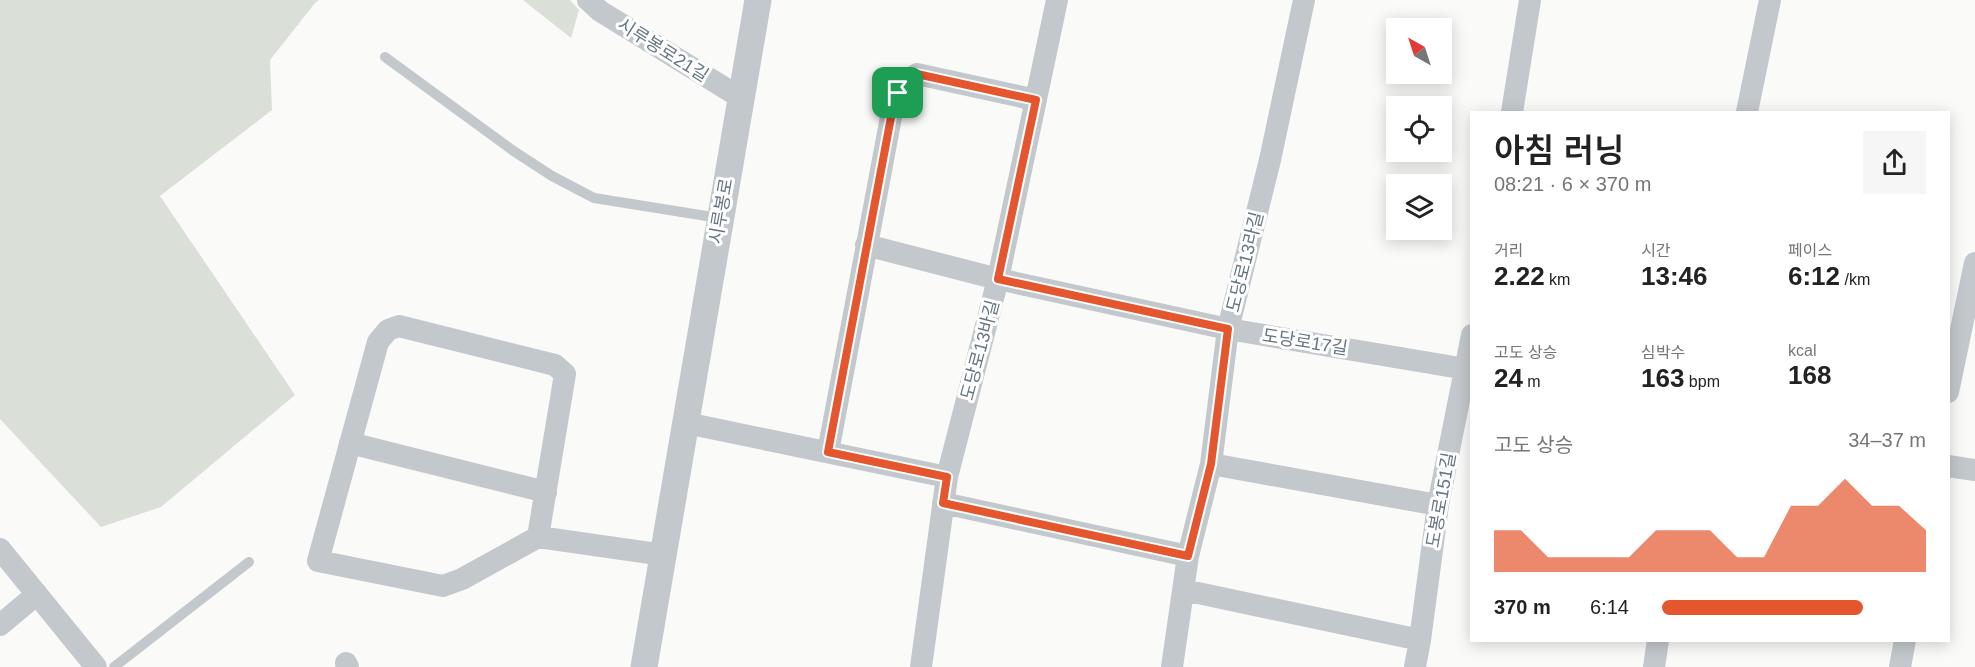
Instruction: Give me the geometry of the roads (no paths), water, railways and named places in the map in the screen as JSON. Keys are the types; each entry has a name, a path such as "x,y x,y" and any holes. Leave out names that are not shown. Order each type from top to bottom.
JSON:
{"street":[{"name":"시루봉로21길","path":"588,0 600,10 741,98"},
{"name":"시루봉로","path":"644,667 758,0"},
{"name":"도당로13바길","path":"921,667 947,477 998,279 1057,0"},
{"name":"도당로13라길","path":"1172,667 1188,556 1211,464 1228,329 1270,160 1304,0"},
{"path":"1512,111 1530,0"},
{"path":"1748,111 1770,0"},
{"path":"828,452 866,245 892,112 898,93 906,81 917,74 1036,100"},
{"name":"도당로17길","path":"866,245 998,279 1228,329 1468,370"},
{"path":"1950,382 1975,262"},
{"path":"538,537 565,374 555,365 399,326 388,330 378,342 318,561 443,586 462,579 538,537 664,555"},
{"name":"도봉로151길","path":"1415,667 1438,505 1470,352"},
{"path":"686,423 947,477"},
{"path":"350,443 546,492"},
{"path":"1211,464 1438,505"},
{"path":"1950,466 1975,470"},
{"path":"943,503 1188,556"},
{"path":"0,549 96,667"},
{"path":"1184,590 1420,639"},
{"path":"0,624 37,594"},
{"path":"1654,667 1658,642"},
{"path":"1900,667 1905,642"}],"lane":[{"path":"385,57 515,152 552,176 594,198 719,218"},
{"path":"114,667 249,562"}]}
